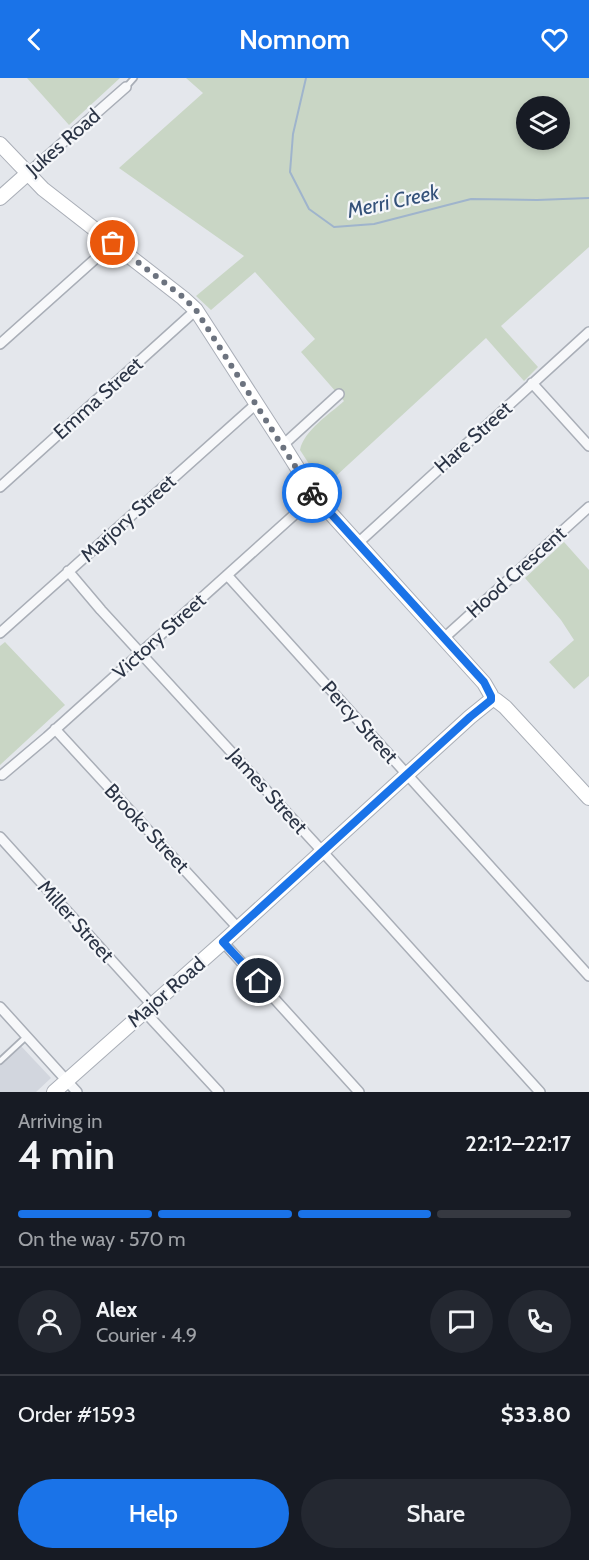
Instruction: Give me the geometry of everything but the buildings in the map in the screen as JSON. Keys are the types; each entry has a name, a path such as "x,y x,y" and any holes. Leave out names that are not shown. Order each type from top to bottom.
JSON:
{"street":[{"name":"Jukes Road","path":"0,198 126,87"},
{"path":"0,144 43,189 183,297 196,310 315,496 484,682 491,700 496,700 505,707 589,798"},
{"path":"0,344 113,243"},
{"name":"Emma Street","path":"0,487 196,310"},
{"name":"Hare Street","path":"358,543 589,332"},
{"path":"532,383 589,446"},
{"path":"283,445 339,394"},
{"name":"Marjory Street","path":"0,633 256,404"},
{"name":"Victory Street","path":"2,775 315,496"},
{"name":"Hood Crescent","path":"444,638 589,507"},
{"name":"James Street","path":"68,572 540,1092"},
{"name":"Percy Street","path":"226,575 589,976"},
{"name":"Major Road","path":"54,1092 491,700"},
{"name":"Brooks Street","path":"56,729 238,927"},
{"name":"Miller Street","path":"0,837 219,1092"},
{"path":"223,942 359,1092"},
{"path":"0,1007 77,1092"}],"lane":[{"path":"126,87 134,78"},
{"path":"0,1061 27,1036"}],"shaded area":[{"path":"20,1045 51,1078 36,1092 0,1092 0,1064"}],"green space":[{"path":"27,78 120,78 69,125"},
{"path":"186,78 589,78 589,247 501,326 538,367 524,381 486,338 324,487 300,450 312,429 344,401 301,352 315,339 255,272 211,310 196,296 244,256 119,168 203,93"},
{"path":"564,542 589,570 589,676 574,689 549,662 574,640 561,620 525,578"},
{"path":"5,642 65,705 0,765 0,646"}],"waterway":[{"name":"Merri Creek","path":"306,78 293,134 290,172 309,209 334,227 374,224 471,199 589,198"}],"way so far":[{"path":"113,243 183,297 200,315 312,493"}],"route":[{"path":"259,981 223,942 491,700 484,682 312,493"}]}
